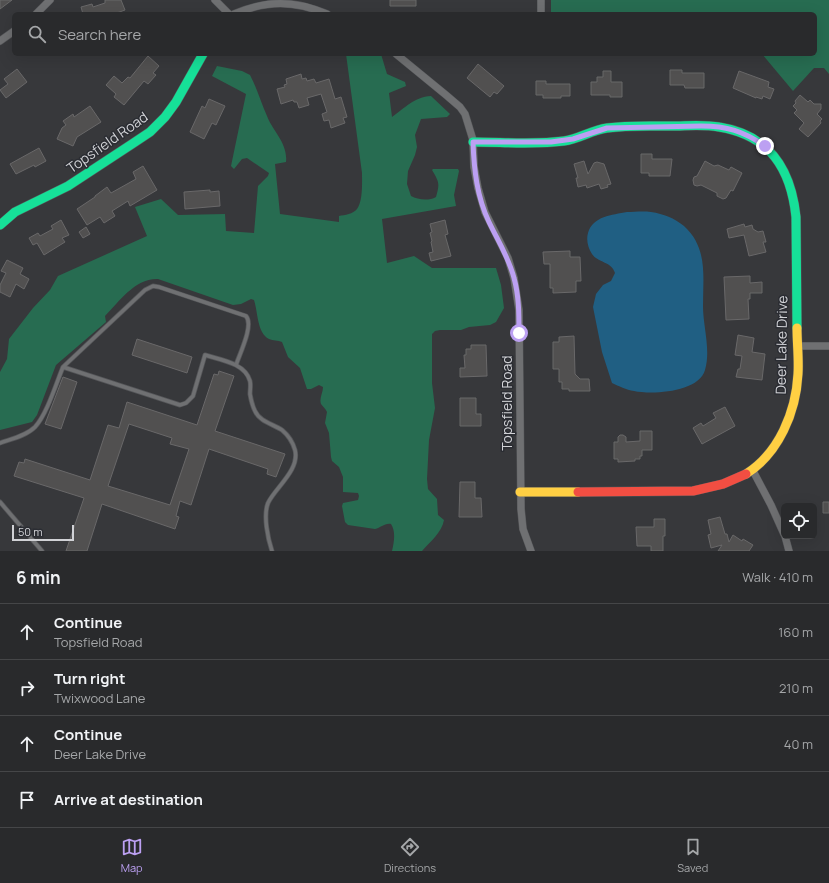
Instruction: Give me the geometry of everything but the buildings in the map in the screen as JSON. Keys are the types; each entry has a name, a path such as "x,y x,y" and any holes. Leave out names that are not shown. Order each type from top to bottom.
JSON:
{"street":[{"path":"38,12 50,0"},
{"path":"215,0 227,12"},
{"path":"541,0 541,12"},
{"path":"238,12 254,5 270,1 286,1 321,12"},
{"path":"0,41 12,32"},
{"name":"Topsfield Road","path":"0,225 15,212 69,185 156,127 180,96 202,56"},
{"name":"Topsfield Road","path":"398,56 460,107 465,114 469,122 473,142 474,167 479,194 490,223 508,258 514,278 518,299 520,492 523,528 531,551"},
{"name":"Deer Lake Drive","path":"473,142 565,141 600,129 619,127 725,127 747,134 765,146 781,164 788,175 792,186 796,217 797,382 792,413 775,446 752,469 741,477 711,488 693,491 520,492"},
{"path":"797,346 829,346"},
{"path":"752,469 781,528"},
{"path":"785,539 789,551"}],"lane":[{"path":"0,443 19,437 34,428 42,417 63,367 145,290 153,286 246,316 249,319 250,326 236,365"},
{"path":"63,367 180,405 186,403 193,396 205,355 236,365 245,372 250,382 252,405 257,415 267,423 282,430 290,439 296,452 294,464 287,479 275,492 267,505 266,523 272,551"},
{"path":"0,502 42,551"}],"green space":[{"path":"551,0 829,0 829,74 824,68 814,68 793,91 764,56 817,56 817,12 551,12"},
{"path":"346,56 382,56 387,74 405,82 406,86 389,93 392,117 420,98 431,96 450,114 447,117 421,119 415,135 417,147 415,155 408,171 407,184 411,196 424,200 436,197 438,185 432,170 433,169 458,169 459,171 454,195 456,206 382,219 387,263 414,256 432,268 496,268 501,285 504,308 496,322 490,325 469,327 461,330 440,330 435,331 432,334 432,383 435,408 429,440 427,479 428,489 437,499 438,515 444,520 441,529 422,551 392,551 394,534 391,524 386,524 375,529 348,525 345,522 342,506 343,503 358,500 359,496 358,493 343,492 343,477 339,467 332,461 329,433 325,423 327,412 321,404 323,387 319,385 311,389 307,389 300,368 288,357 282,342 269,339 262,332 258,322 254,300 251,299 241,304 233,305 158,279 142,282 128,292 105,316 106,322 56,365 37,415 32,422 0,430 0,372 7,359 9,339 33,308 50,290 58,276 147,236 135,207 161,199 178,215 225,214 226,231 254,233 258,186 269,173 247,158 242,159 234,169 231,166 246,94 212,76 217,66 242,71 250,75 270,122 285,149 286,162 275,164 280,214 339,222 339,216 355,211 359,206 362,187 362,173"}],"water":[{"path":"627,212 651,212 665,215 673,219 684,226 692,235 701,253 703,273 703,314 707,346 707,362 701,377 694,383 685,387 663,392 642,392 628,390 612,383 602,352 593,307 596,294 603,285 611,281 615,273 611,266 592,254 589,249 587,236 590,227 604,217"}],"traffic: fast":[{"path":"0,225 15,212 68,186 150,132 165,117 176,102 202,56"},
{"path":"473,142 553,142 570,140 601,129 615,127 701,125 737,131 752,138 764,146 775,157 789,184 793,200 796,217 797,328"}],"traffic: slow":[{"path":"746,474 768,455 784,430 794,403 798,374 797,328"},
{"path":"520,492 578,492"}],"traffic: jam":[{"path":"578,492 693,491 723,484 746,474"}],"route":[{"path":"519,333 519,310 514,278 503,246 485,212 475,177 473,142 565,141 600,129 619,127 715,126 725,127 747,134 765,146"}]}
